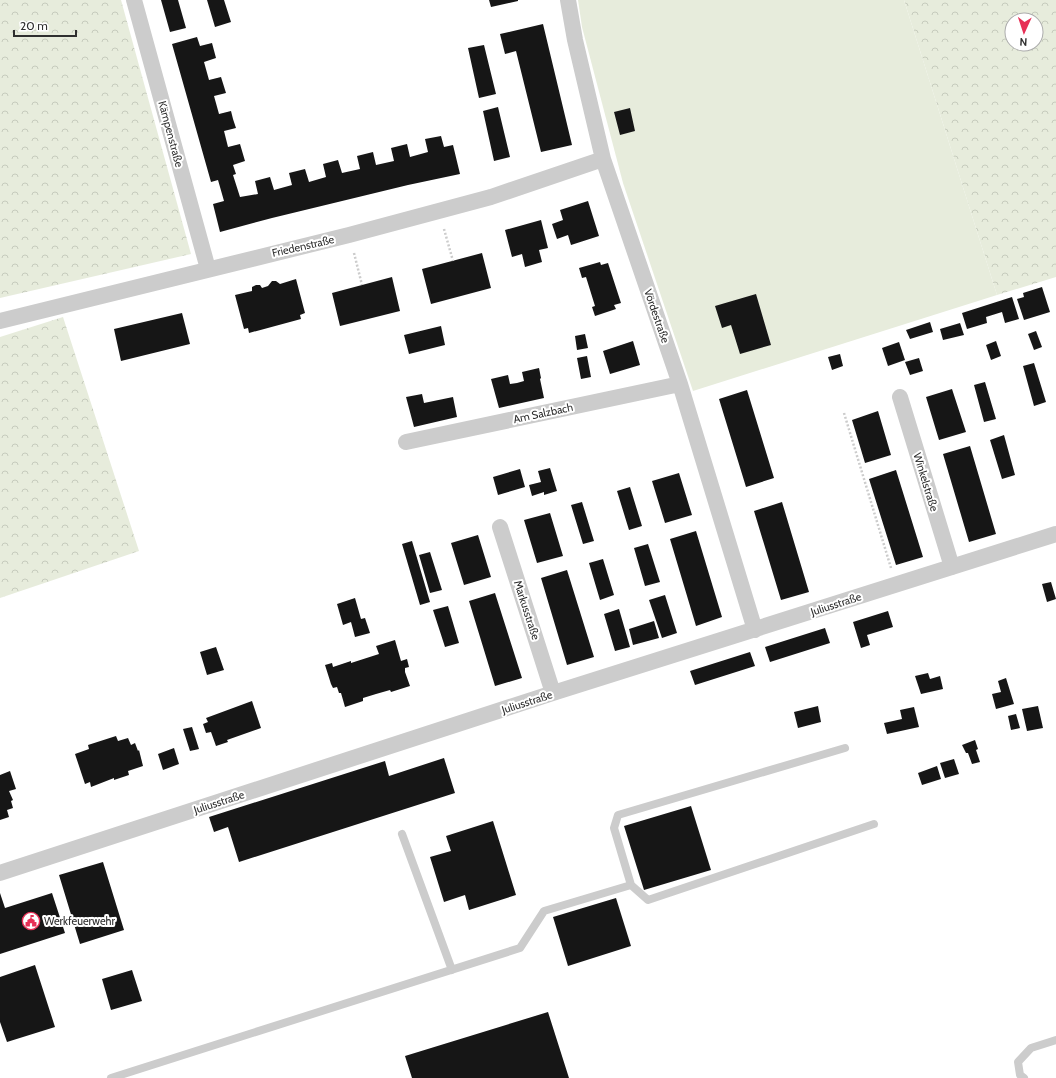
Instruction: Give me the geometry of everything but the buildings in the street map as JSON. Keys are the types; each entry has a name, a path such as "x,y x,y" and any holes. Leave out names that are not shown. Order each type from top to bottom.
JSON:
{"street":[{"name":"Kämpenstraße","path":"134,0 208,269"},
{"name":"Vördestraße","path":"568,0 575,40 603,159 680,384 755,630"},
{"name":"Friedenstraße","path":"0,321 349,235 439,211 491,197 603,159"},
{"name":"Am Salzbach","path":"406,442 680,384"},
{"name":"Winkelstraße","path":"900,398 952,567"},
{"name":"Markusstraße","path":"500,527 553,693"},
{"name":"Juliusstraße","path":"0,873 553,693 1056,534"}],"lane":[{"path":"845,748 618,815 614,828 631,885 648,900 874,824"},
{"path":"402,834 452,970"},
{"path":"111,1078 520,948 544,911 631,885"},
{"path":"1024,1078 1020,1075 1018,1062 1030,1048 1056,1040"}],"path":[{"path":"439,211 453,261"},
{"path":"349,235 362,285"},
{"path":"844,413 896,585"}],"green space":[{"path":"0,0 121,0 191,254 0,298"},
{"path":"578,0 904,0 997,295 693,391 623,183 582,27"},
{"path":"904,0 1056,0 1056,277 997,295"},
{"path":"63,317 139,551 0,598 0,337"}],"place":[{"name":"Werkfeuerwehr","path":"31,921"}]}
